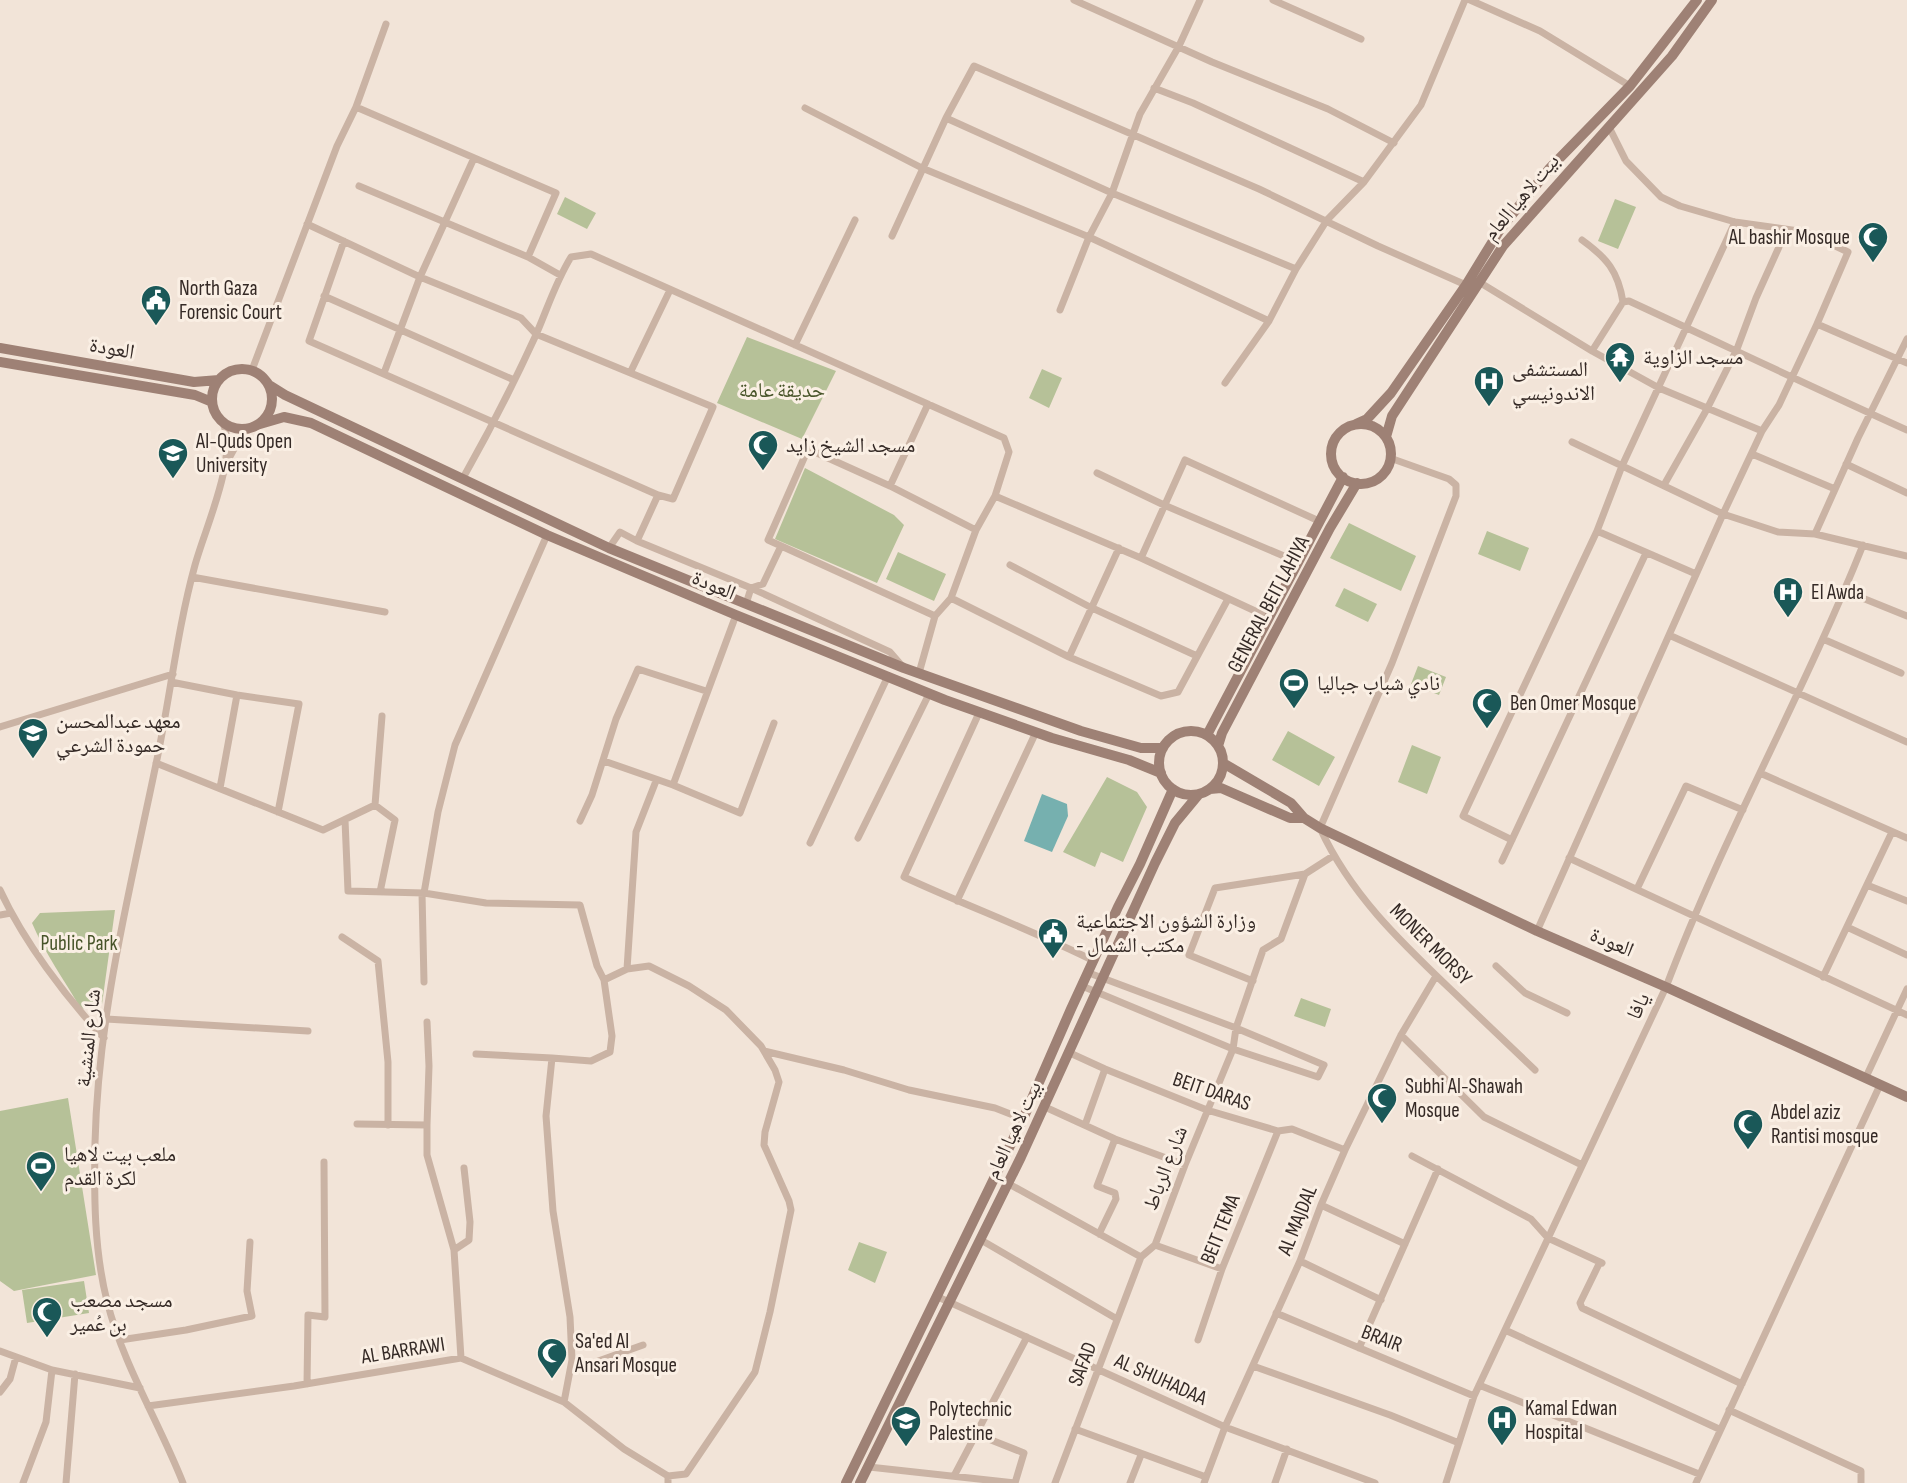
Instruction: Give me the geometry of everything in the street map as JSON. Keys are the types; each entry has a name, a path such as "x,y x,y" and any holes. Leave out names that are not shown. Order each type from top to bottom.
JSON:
{"main road":[{"path":"1356,424 1373,426 1386,437 1389,445 1387,469 1369,482 1357,483 1343,477 1333,462 1332,448 1342,431 1356,424 1367,419 1391,393 1502,228 1550,168 1630,86 1697,0"},
{"name":"بيت لاهيا العام","path":"1386,437 1392,416 1503,246 1672,56 1712,0"},
{"name":"العودة","path":"0,348 194,382 219,380"},
{"name":"العودة","path":"0,362 195,395 212,402"},
{"path":"252,370 269,385 272,395 271,408 260,424 248,429 236,429 223,423 215,413 212,402 219,380 231,371 252,370"},
{"name":"العودة","path":"269,385 285,395 609,548 746,604 904,668 1081,731 1141,748 1163,748"},
{"name":"العودة","path":"260,424 284,417 311,424 547,535 736,615 979,713 1129,760 1161,773"},
{"name":"GENERAL BEIT LAHIYA","path":"1207,735 1343,477"},
{"name":"GENERAL BEIT LAHIYA","path":"1219,746 1234,708 1330,528 1357,483"},
{"path":"1192,731 1207,735 1219,746 1223,764 1220,777 1204,792 1188,794 1173,789 1161,773 1160,758 1163,748 1182,732 1192,731"},
{"name":"العودة","path":"1223,764 1290,803 1304,818 1320,828 1538,931 1907,1097"},
{"name":"العودة","path":"1204,792 1221,788 1290,818 1304,818"},
{"name":"بيت لاهيا العام","path":"846,1483 1023,1119 1173,789"},
{"name":"بيت لاهيا العام","path":"860,1483 1009,1184 1175,823 1204,792"}],"street":[{"path":"1074,0 1212,62 1328,109 1394,143"},
{"path":"1060,310 1089,237 1112,193 1140,114 1179,46 1200,0"},
{"path":"1273,0 1361,38"},
{"path":"1225,383 1269,321 1296,269 1327,220 1364,181 1421,105 1465,0"},
{"path":"1471,0 1540,31 1630,86"},
{"path":"252,370 386,24"},
{"path":"892,236 922,167 974,66 1135,134 1466,285"},
{"path":"1154,88 1364,181"},
{"path":"356,107 556,193 528,257"},
{"path":"805,108 922,167 1089,237 1269,321"},
{"path":"946,118 1112,193 1296,269"},
{"path":"1538,931 1723,514 1762,431 1779,405 1818,324 1848,252 1806,232 1735,222 1681,206 1661,197 1626,162 1609,127"},
{"path":"384,373 420,277 474,158"},
{"path":"359,186 528,257 560,275"},
{"path":"795,345 855,220"},
{"path":"1511,840 1462,816 1597,531 1622,466 1735,222"},
{"path":"307,224 344,240 420,277 521,318 536,334 713,407 673,499 658,495 309,341 344,240"},
{"path":"1582,240 1605,256 1620,284 1623,302 1592,351"},
{"path":"1664,485 1737,349 1779,247"},
{"path":"463,478 495,422 560,275 571,257 591,254 1004,438 1009,453 995,496 976,530 951,598 935,615 919,673"},
{"path":"1479,282 1592,351 1659,388 1762,431"},
{"path":"631,372 670,290"},
{"path":"324,296 514,380"},
{"path":"1623,302 1629,301 1737,349 1791,378 1907,430"},
{"path":"1818,324 1907,363"},
{"path":"1815,534 1907,338"},
{"path":"890,486 928,404"},
{"name":"شارع المنشية","path":"223,423 227,439 225,467"},
{"name":"شارع المنشية","path":"183,1483 140,1388 107,1302 98,1259 95,1140 106,1018 125,903 156,763 192,577 225,467 248,429"},
{"path":"1572,442 1723,514 1778,532 1815,534 1907,556"},
{"path":"935,615 768,540 808,449 890,486 976,530"},
{"path":"1752,454 1835,489"},
{"path":"1320,828 1392,663 1456,496 1456,485 1449,479 1390,458"},
{"path":"1141,558 1185,460 1319,521"},
{"path":"1846,464 1907,493"},
{"path":"1097,473 1164,505 1298,562"},
{"path":"637,541 658,495"},
{"path":"995,496 1119,548 1268,617"},
{"path":"1597,531 1696,574"},
{"path":"609,548 620,532 890,652 904,668"},
{"path":"424,982 423,893 438,812 455,745 547,535"},
{"name":"يافا","path":"1446,1483 1474,1395 1666,987 1693,917 1845,591 1863,545"},
{"path":"746,604 751,589 763,584 781,547"},
{"path":"1069,657 1119,548"},
{"path":"1502,861 1646,552"},
{"path":"1010,565 1090,607 1197,656"},
{"path":"192,577 385,612"},
{"path":"1845,591 1907,616"},
{"path":"951,598 1069,657 1161,696 1178,692 1228,598"},
{"path":"673,785 736,615"},
{"path":"1669,635 1907,742"},
{"path":"1823,639 1901,673"},
{"path":"580,821 604,761 616,719 638,668 706,691"},
{"path":"810,843 888,676"},
{"path":"0,727 172,678 237,695 299,704 278,812"},
{"path":"858,838 929,694"},
{"path":"220,788 237,695"},
{"path":"979,713 904,877 1040,934 1094,961"},
{"path":"375,806 382,716"},
{"path":"604,761 673,785 740,813 774,723"},
{"path":"957,901 1036,732"},
{"path":"156,763 323,830 375,806"},
{"path":"1760,773 1907,838"},
{"path":"627,969 636,832 656,781"},
{"path":"1637,889 1686,786 1743,810"},
{"path":"375,806 395,820 380,892"},
{"path":"345,820 348,891 423,893 486,904 580,905 597,966 604,980 612,1036 610,1052 592,1061 476,1054"},
{"name":"MONER MORSY","path":"1320,828 1333,856 1352,886 1375,913 1436,976 1535,1070"},
{"path":"1823,977 1892,832"},
{"path":"1253,981 1189,955 1215,888 1305,874 1333,856"},
{"path":"1569,858 1907,1015"},
{"path":"1233,1049 1236,1028 1264,950 1281,939 1305,874"},
{"path":"1867,885 1907,901"},
{"path":"0,890 11,913 78,1010 104,1038"},
{"path":"0,915 11,913"},
{"path":"1847,927 1907,955"},
{"path":"342,937 378,961 388,1062 388,1125"},
{"path":"604,980 627,969 649,966 689,986 726,1010 764,1051 779,1082 764,1145 791,1210 755,1372 685,1474 668,1480"},
{"path":"1496,967 1525,993 1567,1013"},
{"path":"1082,986 1233,1049 1318,1077 1324,1065 1089,972"},
{"name":"AL MAJDAL","path":"1205,1480 1345,1150 1401,1035 1436,976"},
{"path":"1866,1077 1907,989"},
{"path":"106,1018 308,1031"},
{"path":"427,1022 427,1155 454,1250 461,1358"},
{"path":"1401,1035 1485,1117 1582,1166"},
{"name":"شارع الرباط","path":"1141,1257 1155,1245 1233,1049"},
{"path":"764,1051 844,1070 909,1090 995,1108 1023,1119"},
{"name":"BEIT DARAS","path":"1070,1053 1207,1110 1278,1131 1292,1129 1345,1150"},
{"path":"552,1058 546,1116 553,1211 570,1317 572,1360 564,1402"},
{"path":"1085,1125 1105,1069"},
{"path":"1696,1483 1880,1085"},
{"path":"1045,1107 1115,1139 1185,1165"},
{"path":"357,1124 427,1125"},
{"name":"BEIT TEMA","path":"1198,1340 1222,1269 1278,1131"},
{"path":"1100,1234 1116,1199 1115,1193 1097,1186 1115,1139"},
{"path":"1412,1156 1531,1219 1548,1238 1601,1263 1580,1303 1582,1308 1742,1384"},
{"path":"307,1384 309,1315 325,1317 324,1163"},
{"path":"454,1250 469,1240 470,1222 464,1168"},
{"path":"1359,1348 1438,1169"},
{"path":"1009,1184 1141,1257"},
{"path":"1321,1205 1405,1244"},
{"path":"981,1240 1117,1319"},
{"path":"120,1340 187,1330 252,1316 247,1291 250,1242"},
{"path":"1155,1245 1222,1269"},
{"name":"SAFAD","path":"1055,1483 1141,1257"},
{"path":"1300,1261 1381,1300"},
{"name":"AL SHUHADAA","path":"938,1297 1226,1427 1375,1483"},
{"name":"BRAIR","path":"1276,1313 1474,1395"},
{"path":"1505,1330 1719,1429"},
{"path":"954,1476 1027,1337"},
{"path":"572,1360 590,1364 643,1345"},
{"path":"0,1351 52,1370 140,1388"},
{"path":"0,1392 10,1379 16,1357"},
{"name":"AL BARRAWI","path":"148,1406 307,1384 461,1358 564,1402 668,1480"},
{"path":"1253,1366 1459,1443"},
{"path":"23,1483 47,1422 52,1370"},
{"path":"66,1483 75,1374"},
{"path":"1479,1385 1699,1474"},
{"path":"1729,1410 1861,1471 1861,1483"},
{"path":"1075,1429 1205,1480"},
{"path":"869,1467 1016,1483 1024,1453 976,1434"},
{"path":"1275,1483 1287,1449"},
{"path":"1130,1483 1141,1455"}],"green space":[{"path":"565,197 596,213 587,229 557,214"},
{"path":"1615,199 1636,207 1618,249 1598,241"},
{"name":"حديقة عامة","path":"747,337 836,371 802,439 717,403"},
{"path":"1042,369 1062,378 1049,408 1029,398"},
{"path":"805,468 894,515 904,525 877,583 775,539"},
{"path":"1349,523 1416,556 1401,591 1330,558"},
{"path":"1487,531 1529,548 1520,571 1478,554"},
{"path":"898,552 946,574 934,601 886,579"},
{"path":"1344,588 1377,604 1368,622 1335,606"},
{"path":"1418,666 1446,677 1439,695 1411,684"},
{"path":"1288,731 1335,757 1319,786 1272,760"},
{"path":"1412,745 1441,757 1427,794 1398,782"},
{"path":"1107,777 1137,792 1147,807 1123,862 1101,852 1095,867 1063,852"},
{"name":"Public Park","path":"115,910 102,1004 81,1009 32,923 40,913"},
{"path":"1301,998 1331,1009 1325,1027 1294,1016"},
{"name":"ملعب بيت لاهيا لكرة القدم","path":"68,1098 96,1275 14,1291 0,1281 0,1111"},
{"path":"859,1242 887,1252 875,1283 848,1270"},
{"path":"84,1281 89,1313 27,1323 22,1290"}],"water":[{"path":"1042,794 1067,804 1068,816 1052,852 1024,841"}],"place":[{"name":"AL bashir Mosque","path":"1873,264"},
{"name":"North Gaza Forensic Court","path":"156,327"},
{"name":"مسجد الزاوية","path":"1620,384"},
{"name":"المستشفى الاندونيسي","path":"1489,408"},
{"name":"مسجد الشيخ زايد","path":"763,472"},
{"name":"Al-Quds Open University","path":"173,480"},
{"name":"El Awda","path":"1788,619"},
{"name":"نادي شباب جباليا","path":"1294,710"},
{"name":"Ben Omer Mosque","path":"1487,730"},
{"name":"معهد عبدالمحسن حمودة الشرعي","path":"33,760"},
{"name":"وزارة الشؤون الاجتماعية - مكتب الشمال","path":"1053,960"},
{"name":"Subhi Al-Shawah Mosque","path":"1382,1125"},
{"name":"Abdel aziz Rantisi mosque","path":"1748,1151"},
{"name":"ملعب بيت لاهيا لكرة القدم","path":"41,1193"},
{"name":"مسجد مصعب بن عُمير","path":"47,1339"},
{"name":"Sa'ed Al Ansari Mosque","path":"552,1380"},
{"name":"Kamal Edwan Hospital","path":"1502,1447"},
{"name":"Polytechnic Palestine","path":"906,1448"}]}
